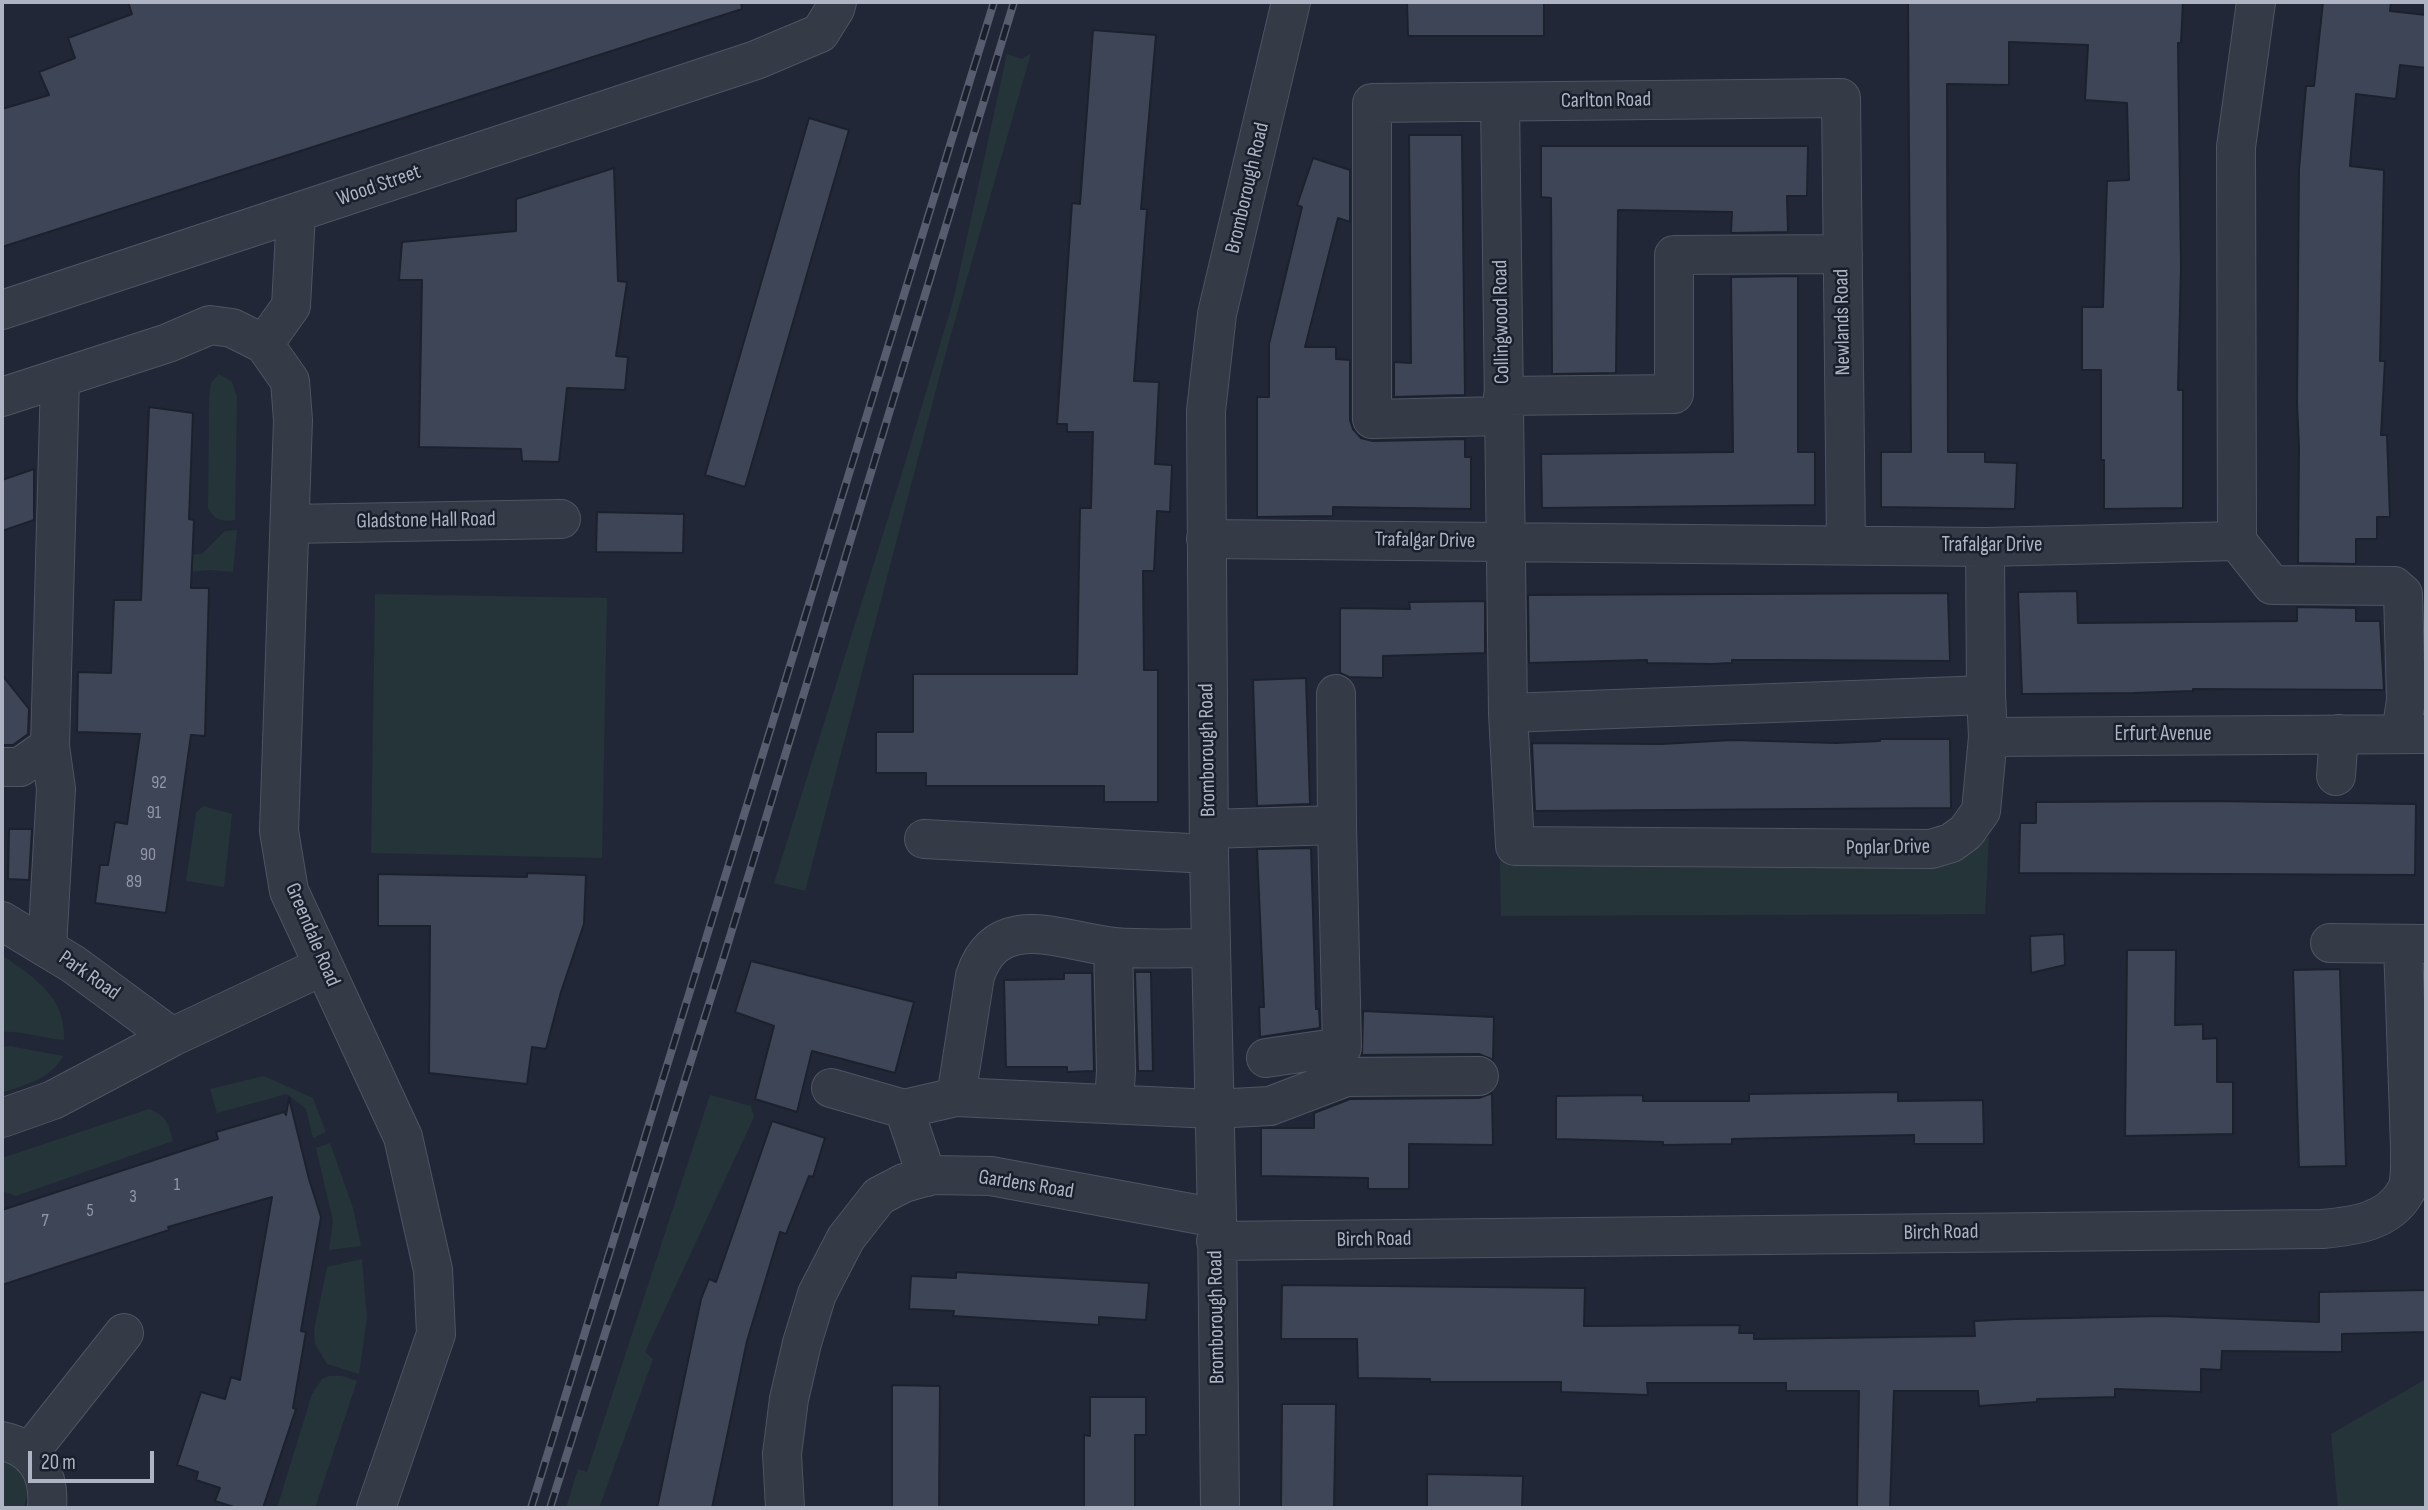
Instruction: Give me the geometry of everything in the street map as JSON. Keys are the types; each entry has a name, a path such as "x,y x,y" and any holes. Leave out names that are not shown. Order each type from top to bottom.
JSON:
{"street":[{"name":"Bromborough Road","path":"1220,1508 1210,948 1206,411 1217,314 1291,2"},
{"path":"2256,2 2235,147 2237,541 2272,585 2395,586 2403,594 2406,700 2413,734"},
{"name":"Wood Street","path":"2,310 756,60 829,17"},
{"name":"Carlton Road","path":"1503,406 1372,419 1372,103 1840,98"},
{"name":"Newlands Road","path":"1840,98 1846,545"},
{"name":"Collingwood Road","path":"1500,102 1504,542 1508,713 1515,846"},
{"path":"2,397 167,343 211,325 232,328 264,344 291,306 296,214"},
{"path":"1503,406 1674,394 1674,255 1843,254"},
{"name":"Greendale Road","path":"264,344 290,381 293,420 279,831 289,891 403,1137 433,1270 436,1334 376,1508"},
{"path":"47,948 56,789 50,746 60,378"},
{"name":"Gladstone Hall Road","path":"290,524 561,519"},
{"name":"Trafalgar Drive","path":"1206,539 1985,547 2237,541"},
{"name":"Poplar Drive","path":"1515,846 1931,849 1951,844 1966,832 1981,811 1988,737 1985,547"},
{"path":"1266,1058 1342,1047 1336,694"},
{"path":"1508,713 1986,695"},
{"path":"2336,776 2339,734"},
{"name":"Erfurt Avenue","path":"1988,737 2413,734"},
{"path":"2,767 20,767 50,746"},
{"path":"924,839 1209,842 1337,825"},
{"name":"Park Road","path":"2,921 74,964 172,1037"},
{"path":"956,1097 975,976 981,958 994,943 1011,937 1054,934 1113,947 1210,948"},
{"name":"Birch Road","path":"1217,1230 2322,1229 2354,1226 2379,1218 2395,1206 2407,1188 2415,944 2330,943"},
{"path":"1113,947 1114,1104"},
{"path":"2,1118 53,1100 172,1037 323,966"},
{"path":"831,1088 904,1109 956,1097 1213,1109 1270,1106 1346,1077 1479,1076"},
{"path":"904,1109 927,1177"},
{"name":"Gardens Road","path":"785,1508 782,1454 789,1399 802,1343 817,1294 846,1238 879,1196 904,1183 927,1177 991,1176 1217,1230"},
{"path":"47,1508 48,1492 44,1473 15,1447 124,1333"}],"shaded area":[{"path":"1031,53 944,359 805,891 774,883 953,301 1007,54 1022,59"},
{"path":"219,374 232,382 237,397 235,520 230,521 216,518 208,508 209,400 211,383"},
{"path":"237,530 233,572 185,572 184,555 202,554 225,531"},
{"path":"375,594 607,598 602,858 371,853"},
{"path":"203,806 232,814 224,887 186,881 196,813"},
{"path":"1989,837 1985,914 1501,916 1500,861 1952,861"},
{"path":"2,955 36,980 54,1000 60,1011 64,1040 2,1032"},
{"path":"10,1046 63,1056 44,1076 2,1093 2,1047"},
{"path":"264,1076 313,1098 326,1132 313,1138 306,1109 287,1094 217,1113 210,1089"},
{"path":"710,1095 751,1106 754,1117 645,1352 653,1359 599,1508 566,1508 578,1469 587,1472"},
{"path":"149,1109 160,1114 166,1121 173,1141 16,1196 2,1191 2,1158"},
{"path":"330,1143 353,1208 361,1246 329,1250 333,1221 316,1148"},
{"path":"362,1259 367,1318 359,1374 327,1364 315,1344 314,1330 327,1267"},
{"path":"342,1376 357,1381 315,1508 277,1508 312,1394 322,1379"},
{"path":"2426,1379 2426,1508 2338,1508 2331,1434"},
{"path":"2,1458 16,1462 29,1487 24,1508 2,1508"}],"building":[{"path":"128,2 741,2 742,9 2,247 2,109 49,95 39,72 75,58 68,38 132,14"},
{"path":"1407,2 1544,2 1544,36 1408,36"},
{"path":"1908,2 2183,2 2181,43 2178,43 2181,267 2178,390 2183,390 2183,508 2104,509 2101,370 2082,370 2082,307 2103,307 2107,181 2129,180 2127,103 2085,100 2088,45 2009,42 2009,85 1947,84 1948,452 1985,452 1985,462 2017,463 2015,509 1881,507 1881,452 1911,452"},
{"path":"2323,2 2391,2 2390,11 2426,15 2426,68 2400,65 2396,99 2356,94 2350,166 2384,170 2380,361 2385,361 2381,435 2387,435 2390,517 2377,517 2377,539 2356,539 2356,564 2298,563 2299,169 2306,86 2314,86"},
{"path":"1093,30 1156,35 1141,209 1147,209 1134,381 1159,382 1155,464 1172,465 1170,512 1157,511 1154,571 1143,571 1144,670 1158,670 1158,802 1104,802 1104,786 926,786 926,773 876,773 876,732 913,732 913,674 1077,674 1080,508 1091,508 1093,432 1067,432 1067,424 1057,424 1072,203 1080,204"},
{"path":"809,118 849,130 745,487 705,475"},
{"path":"1409,135 1462,135 1465,395 1394,397 1394,362 1411,363"},
{"path":"1541,146 1808,146 1807,196 1787,196 1788,232 1731,233 1732,212 1618,210 1616,373 1552,374 1551,198 1541,197"},
{"path":"1313,158 1350,170 1350,222 1338,218 1305,347 1336,347 1336,359 1350,360 1350,420 1353,429 1361,438 1373,441 1465,439 1465,457 1471,457 1471,509 1333,507 1333,516 1257,517 1257,397 1269,397 1269,344 1302,207 1297,205"},
{"path":"614,168 618,281 627,282 616,356 628,357 625,390 567,388 559,462 522,461 521,449 419,447 422,280 399,280 402,242 516,231 516,199"},
{"path":"1798,276 1798,452 1815,452 1815,505 1542,508 1541,454 1733,452 1731,277"},
{"path":"149,407 193,413 189,519 194,520 191,588 209,588 205,736 191,735 166,913 95,903 100,865 108,865 115,822 127,824 140,734 77,732 78,672 111,673 114,600 141,600"},
{"path":"34,469 34,520 2,531 2,480"},
{"path":"597,512 684,514 683,553 596,552"},
{"path":"2077,591 2078,623 2297,621 2297,607 2356,608 2356,621 2380,621 2384,690 2193,689 2133,693 2022,694 2018,592"},
{"path":"1948,593 1950,661 1732,660 1732,663 1711,664 1647,663 1647,660 1529,663 1528,595"},
{"path":"1485,601 1485,653 1383,656 1383,678 1349,677 1340,673 1340,608 1410,609 1409,602"},
{"path":"2,675 29,709 28,734 13,745 2,745"},
{"path":"1306,678 1310,804 1257,806 1253,680"},
{"path":"1880,739 1950,739 1951,808 1535,811 1532,743 1662,744 1732,740 1836,743"},
{"path":"2036,802 2416,804 2415,875 2019,873 2020,823 2036,823"},
{"path":"9,829 32,829 29,880 8,879"},
{"path":"1311,848 1316,1009 1319,1009 1320,1028 1260,1037 1259,1007 1264,1007 1257,849"},
{"path":"527,873 586,875 584,924 561,992 546,1049 532,1047 527,1084 429,1073 430,926 378,926 378,874 527,877"},
{"path":"2064,934 2065,965 2031,973 2030,936"},
{"path":"2127,950 2176,950 2175,1025 2203,1024 2203,1039 2217,1038 2217,1082 2233,1082 2233,1134 2125,1136"},
{"path":"751,961 914,1002 895,1073 812,1051 797,1112 755,1099 774,1026 735,1012"},
{"path":"2340,969 2346,1166 2299,1167 2293,970"},
{"path":"1135,972 1151,972 1153,1071 1138,1071"},
{"path":"1064,973 1092,973 1094,1071 1067,1072 1067,1067 1006,1067 1004,980 1064,979"},
{"path":"1363,1011 1494,1017 1493,1060 1479,1054 1362,1055"},
{"path":"1898,1092 1898,1101 1983,1100 1984,1144 1914,1144 1914,1135 1732,1139 1732,1144 1663,1145 1663,1142 1556,1139 1556,1096 1643,1095 1643,1101 1749,1101 1749,1094"},
{"path":"1492,1093 1493,1145 1409,1144 1409,1189 1368,1189 1368,1178 1261,1176 1261,1128 1314,1128 1314,1113 1350,1099 1479,1098"},
{"path":"289,1098 321,1217 301,1331 306,1332 293,1408 296,1409 263,1508 237,1508 215,1501 220,1488 196,1480 198,1472 177,1465 201,1392 225,1399 231,1377 240,1380 272,1197 168,1227 169,1230 2,1285 2,1210 218,1139 216,1132 284,1112 286,1115"},
{"path":"772,1121 825,1138 813,1177 809,1176 786,1234 780,1232 747,1341 712,1508 657,1508 701,1299 709,1279 716,1282"},
{"path":"956,1272 1149,1283 1146,1320 1099,1317 1099,1325 953,1316 954,1311 909,1309 911,1276 956,1278"},
{"path":"1282,1285 1585,1288 1584,1326 1740,1325 1739,1333 1754,1333 1754,1339 1975,1336 1974,1321 2016,1319 2163,1316 2319,1322 2319,1292 2426,1290 2426,1332 2342,1334 2342,1352 2222,1351 2221,1370 2201,1369 2201,1392 2115,1389 2115,1397 2037,1399 2037,1402 1979,1406 1978,1391 1894,1391 1890,1508 1857,1507 1859,1391 1786,1391 1786,1383 1647,1383 1648,1395 1561,1392 1561,1382 1430,1382 1430,1379 1358,1378 1357,1339 1281,1339"},
{"path":"892,1385 940,1386 939,1508 892,1508"},
{"path":"1090,1397 1146,1397 1146,1435 1135,1435 1135,1508 1084,1508 1084,1435 1090,1436"},
{"path":"1282,1404 1336,1404 1334,1508 1281,1508"},
{"path":"1427,1474 1523,1476 1522,1508 1427,1508"}],"railway":[{"path":"531,1508 994,2"},
{"path":"550,1508 725,953 1014,2"}]}
